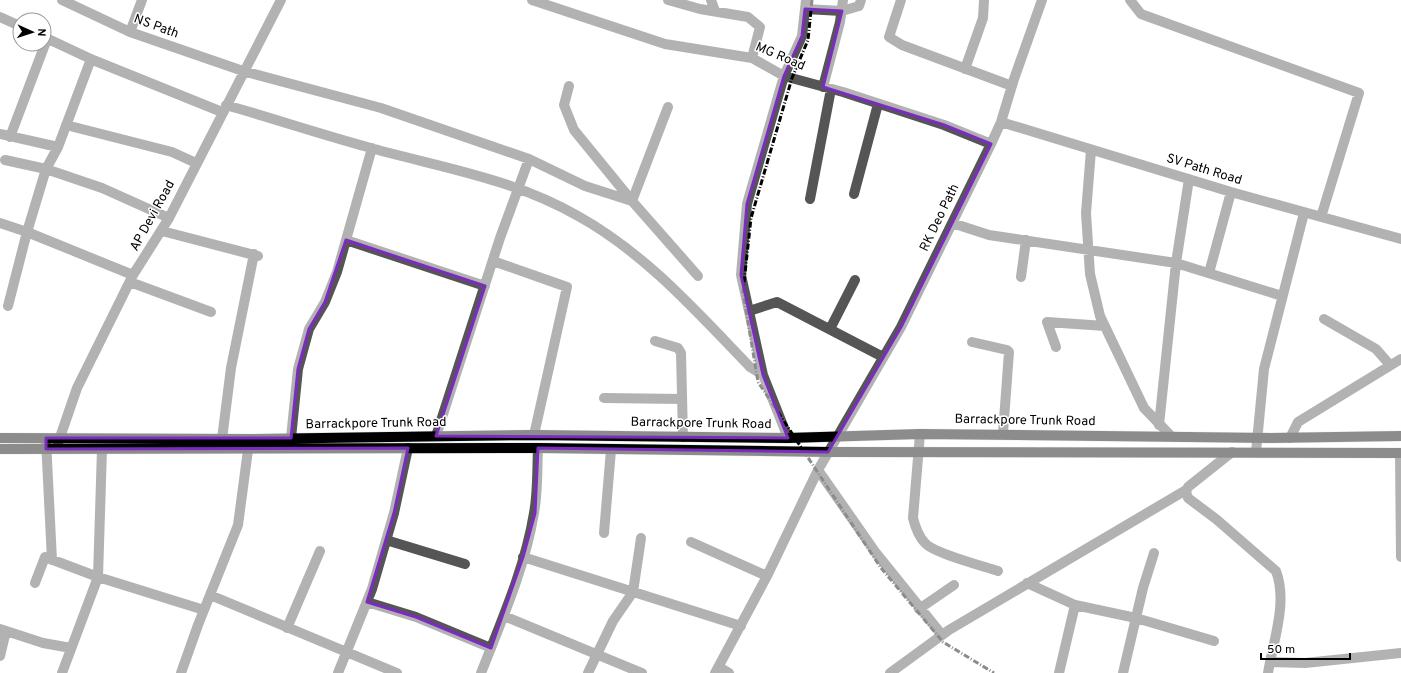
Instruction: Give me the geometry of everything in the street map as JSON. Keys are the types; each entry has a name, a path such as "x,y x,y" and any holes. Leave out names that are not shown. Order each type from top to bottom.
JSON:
{"main road":[{"name":"Barrackpore Trunk Road","path":"0,438 222,439 534,435 788,438 1003,433 1170,435 1256,438 1401,436"},
{"name":"Barrackpore Trunk Road","path":"0,449 248,450 538,448 828,452 1400,453"}],"street":[{"name":"NS Path","path":"62,0 130,32 244,71 381,108 529,160 585,186 632,201"},
{"path":"130,32 142,0"},
{"name":"AP Devi Road","path":"51,449 60,438 77,388 132,279 169,218 281,0"},
{"name":"MG Road","path":"532,0 665,44 752,58 784,76 944,125 991,144"},
{"path":"668,0 715,12 748,17 760,27 752,58"},
{"path":"711,0 715,12"},
{"path":"810,199 827,88 843,0"},
{"path":"788,438 763,375 741,275 747,204 784,76 802,36 805,4 842,11 859,6 861,0"},
{"path":"901,0 889,37 902,45 1012,86"},
{"path":"965,69 983,18 984,0"},
{"name":"RK Deo Path","path":"717,670 767,576 818,470 901,327 991,144 1001,122 1042,0"},
{"path":"1130,0 1140,14 1359,93 1321,217"},
{"path":"0,17 12,22"},
{"path":"52,41 91,59 224,109 435,163 519,187 578,216 626,248 681,295 754,371 763,375"},
{"path":"39,52 5,136 58,147"},
{"path":"8,306 27,232 46,169 58,147 91,59"},
{"path":"569,86 564,105 574,130 632,201 698,276"},
{"path":"854,194 878,104"},
{"path":"632,201 668,107"},
{"name":"SV Path Road","path":"1001,122 1230,192 1401,239"},
{"path":"66,125 172,152 196,163"},
{"path":"291,438 298,369 309,329 325,302 337,272 372,148"},
{"path":"1091,150 1086,213 1090,274 1100,316 1144,408 1170,435"},
{"path":"5,160 46,169 102,188 169,218"},
{"path":"436,436 493,261 529,160"},
{"path":"1159,425 1176,263 1189,179"},
{"path":"1209,273 1230,192"},
{"path":"1256,452 1256,438 1264,369 1304,213"},
{"path":"0,223 27,232 132,279 211,312"},
{"path":"952,223 989,235 1176,263 1282,296"},
{"path":"162,231 256,255 231,368 222,439"},
{"path":"346,240 485,286"},
{"path":"1021,277 1026,240"},
{"path":"493,261 567,286 534,435"},
{"path":"830,329 855,280"},
{"path":"749,311 777,302 883,357"},
{"path":"1324,319 1376,349 1390,365"},
{"path":"1056,347 1047,322 1105,326"},
{"path":"655,341 680,350 682,360 683,437"},
{"path":"972,342 1007,350 1009,352 1003,433"},
{"path":"1290,438 1298,422 1401,359"},
{"path":"604,398 682,399"},
{"path":"920,434 912,518 925,543 935,551 998,571"},
{"path":"46,438 51,449 52,560"},
{"path":"338,673 367,602 394,513 408,448"},
{"path":"481,673 504,616 535,513 538,448"},
{"path":"62,673 98,577 102,449"},
{"path":"181,673 210,594 238,525 248,450"},
{"path":"604,533 611,450"},
{"path":"890,673 942,635 1027,583 1186,490 1232,452"},
{"path":"1400,453 1401,557"},
{"path":"818,470 876,553 919,609 942,635"},
{"path":"1186,490 1188,498 1216,519 1276,571 1280,582 1279,616 1268,673"},
{"path":"588,673 596,653 613,621 633,592 642,538"},
{"path":"386,540 465,564"},
{"path":"691,542 767,576"},
{"path":"287,628 320,551"},
{"path":"1123,673 1142,588 1154,553"},
{"path":"523,556 740,626"},
{"path":"36,583 45,557 98,577 204,610"},
{"path":"1027,583 1075,605 1136,618 1214,640"},
{"path":"919,609 954,585"},
{"path":"210,594 287,628 348,651 397,673"},
{"path":"367,602 416,618 491,648"},
{"path":"1059,673 1075,605"},
{"path":"504,616 642,673"},
{"path":"0,656 3,630 43,643 71,648"},
{"path":"1270,662 1305,663 1401,653"},
{"path":"717,670 729,673"}],"highlighted area":[{"path":"805,9 842,11 823,87 944,125 991,144 901,327 828,452 538,448 535,513 523,557 491,648 416,617 367,602 394,513 408,448 46,449 46,438 291,438 298,369 309,329 325,302 346,240 485,286 436,436 788,438 763,375 741,275 747,204 784,76 802,36"}],"railway":[{"path":"812,0 808,40 792,78 751,218 743,292 758,382 881,568 943,642 994,673"}]}
